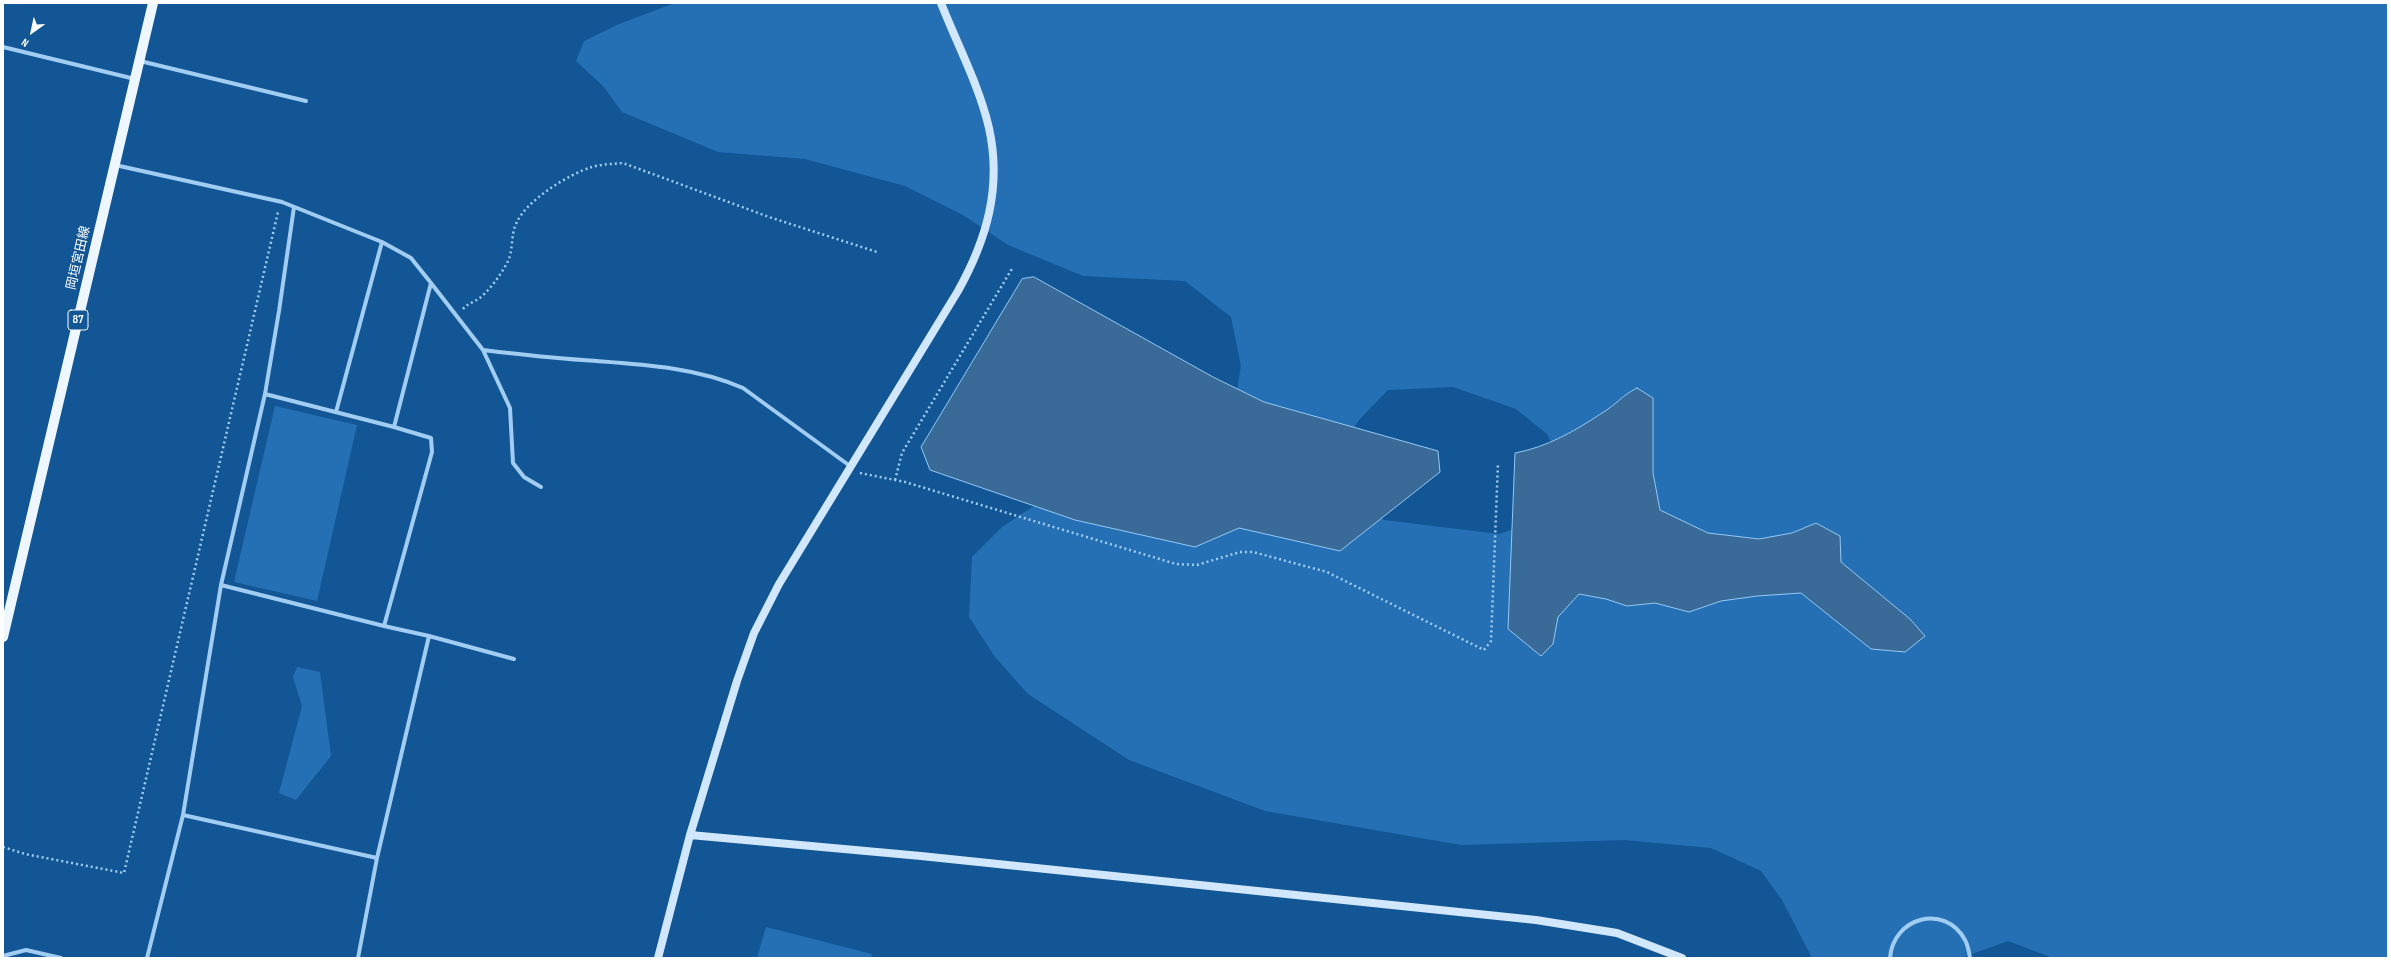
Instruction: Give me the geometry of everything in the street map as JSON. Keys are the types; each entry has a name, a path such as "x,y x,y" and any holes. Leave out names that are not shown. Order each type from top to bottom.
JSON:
{"main road":[{"name":"岡垣宮田線","path":"3,637 153,3"}],"street":[{"path":"658,958 690,835 737,681 754,633 779,584 976,259 991,205 994,181 989,127 976,90 941,3"},
{"path":"3,46 136,80"},
{"path":"140,61 306,101"},
{"path":"115,165 282,202 382,242 411,258 483,350 510,408 514,464 524,476 541,487"},
{"path":"147,958 183,815 221,585 265,394 280,311 294,207"},
{"path":"336,412 382,242"},
{"path":"394,427 431,283"},
{"path":"483,350 581,360 650,364 728,381 743,388 850,466"},
{"path":"265,394 431,438 432,452 384,626"},
{"path":"221,585 429,636 514,660"},
{"path":"358,958 377,858 429,636"},
{"path":"183,815 377,858"},
{"path":"690,835 921,856 1536,920 1616,933 1682,958"},
{"path":"1890,958 1891,947 1899,932 1910,923 1928,918 1946,922 1958,931 1965,940 1970,958"},
{"path":"3,956 26,950 61,958"}],"path":[{"path":"457,315 465,306 480,298 491,287 508,262 516,222 526,208 544,193 575,175 592,167 611,164 623,164 769,217 877,252"},
{"path":"3,847 25,854 124,873 277,214 282,202"},
{"path":"895,480 902,453 1013,267"},
{"path":"850,466 861,474 895,480 1176,564 1197,565 1240,552 1253,552 1327,572 1484,650 1491,641 1498,463"}],"shaded area":[{"path":"675,3 2388,3 2388,958 2053,958 2008,941 1961,958 1812,958 1782,900 1761,871 1711,848 1624,840 1461,845 1265,811 1129,760 1028,694 995,657 969,617 972,557 1002,527 1061,488 1233,414 1241,366 1231,317 1185,281 1083,276 1008,245 963,215 905,186 805,159 718,152 622,112 604,87 576,61 584,41 619,24","holes":["1453,387 1516,409 1547,434 1557,455 1532,523 1499,534 1384,520 1364,502 1345,446 1358,421 1388,390"]},
{"path":"1034,277 1213,377 1264,402 1438,451 1440,472 1340,551 1239,528 1195,547 1075,520 930,470 921,447 1022,279"},
{"path":"1637,388 1653,398 1653,473 1660,510 1708,533 1759,539 1792,533 1816,523 1840,536 1841,562 1910,619 1925,636 1905,652 1871,649 1801,593 1757,596 1721,601 1689,612 1655,603 1627,606 1606,599 1579,594 1558,617 1553,644 1541,656 1508,629 1515,453 1538,447 1560,438 1607,410"},
{"path":"275,406 357,425 317,601 234,582"},
{"path":"297,667 320,672 331,756 296,800 279,793 302,706 293,677"},
{"path":"766,927 872,954 871,958 757,958"}]}
